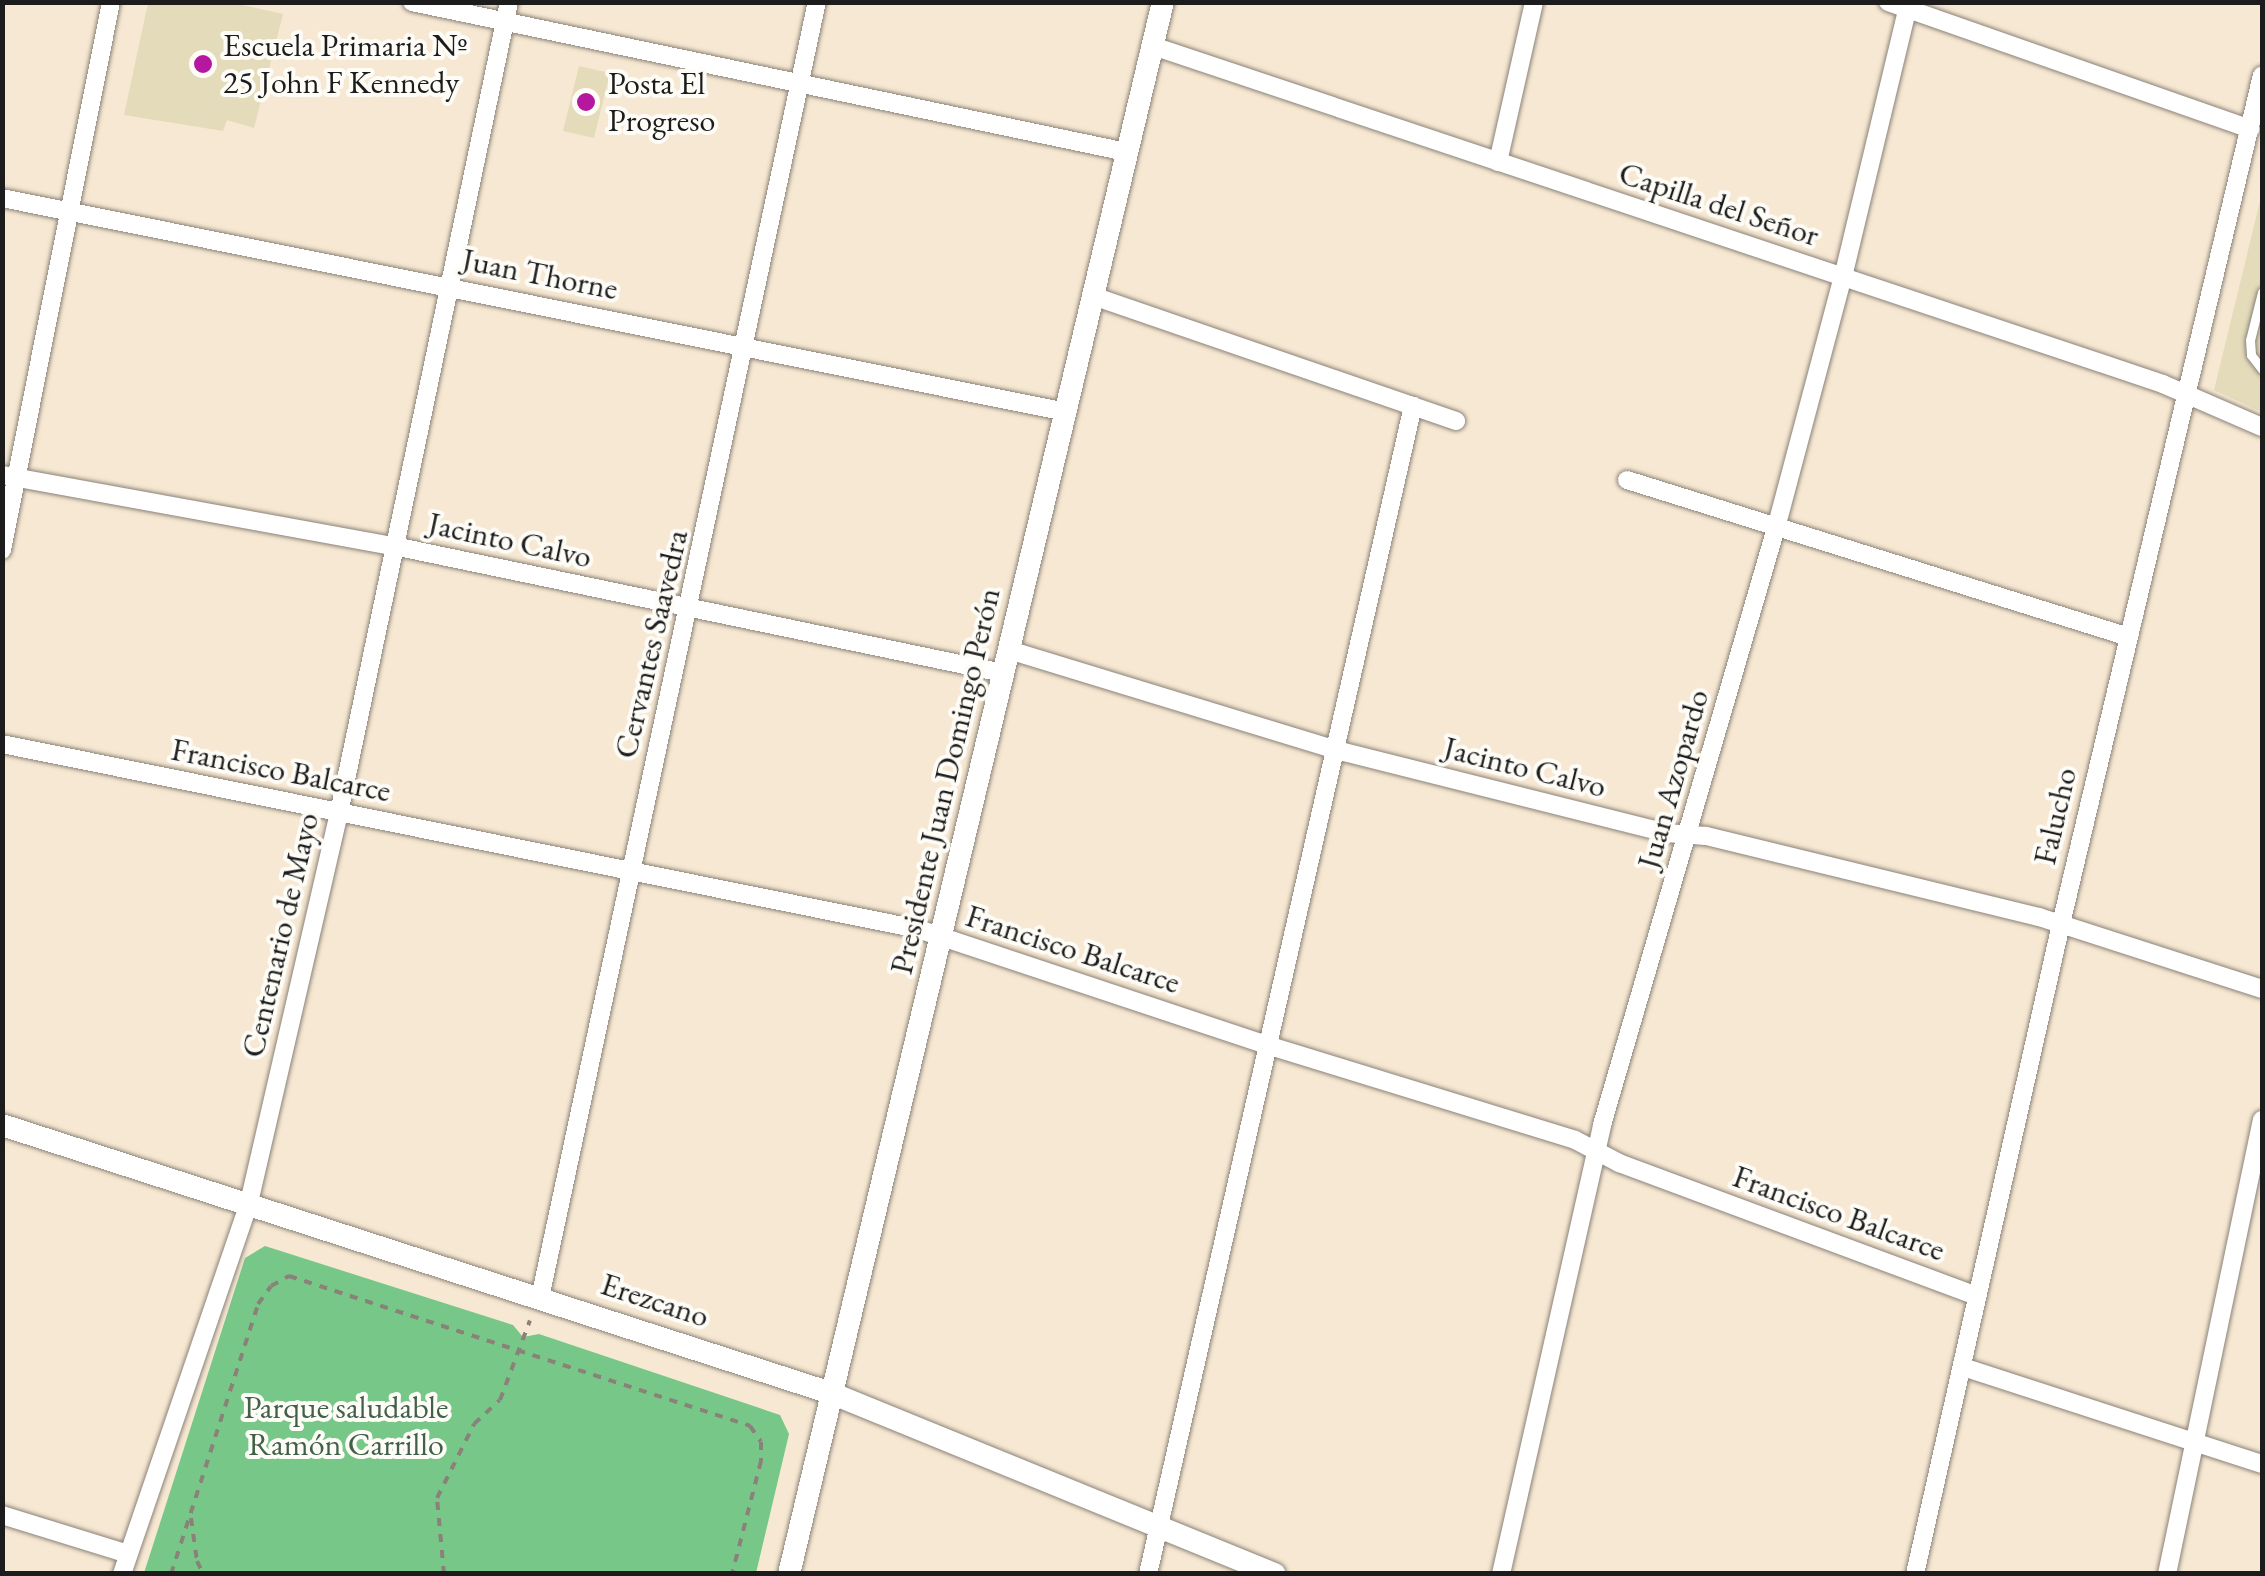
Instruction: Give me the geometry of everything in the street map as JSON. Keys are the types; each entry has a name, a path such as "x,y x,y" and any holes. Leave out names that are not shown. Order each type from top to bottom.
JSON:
{"street":[{"path":"2,550 9,476 70,212 111,2"},
{"path":"412,2 507,12 800,83 1126,152"},
{"name":"Cervantes Saavedra","path":"540,1298 747,346 816,2"},
{"name":"Presidente Juan Domingo Perón","path":"789,1574 1163,2"},
{"path":"1498,162 1534,2"},
{"path":"1888,2 1909,6 2250,128"},
{"name":"Juan Azopardo","path":"1501,1574 1598,1152 1776,528 1909,6"},
{"name":"Centenario de Mayo","path":"122,1574 248,1207 338,813 507,12"},
{"name":"Capilla del Señor","path":"1154,46 2188,393 2262,427"},
{"name":"Falucho","path":"1915,1574 2060,924 2262,75"},
{"name":"Juan Thorne","path":"2,198 1066,412"},
{"path":"1092,296 1456,421"},
{"path":"1148,1574 1332,749 1413,406"},
{"name":"Jacinto Calvo","path":"9,476 394,546 1004,673"},
{"path":"1627,480 2129,637"},
{"name":"Jacinto Calvo","path":"1009,650 1332,749 2060,924 2262,989"},
{"name":"Francisco Balcarce","path":"2,744 631,870 941,937 1267,1045 1575,1140 1977,1296"},
{"path":"2167,1574 2262,1120"},
{"name":"Erezcano","path":"2,1125 831,1393 1274,1574"},
{"path":"1963,1367 2262,1464"},
{"path":"2,1515 128,1554"}],"lane":[{"path":"2262,292 2250,340 2251,354 2262,369"}],"path":[{"path":"170,1574 258,1304 271,1286 289,1276 520,1348 750,1426 761,1442 762,1461 732,1574"},
{"path":"444,1574 437,1498 474,1424 500,1400 523,1338"},
{"path":"190,1513 196,1562 203,1574"}],"shaded area":[{"name":"Escuela Primaria Nº 25 John F Kennedy","path":"148,3 234,3 283,14 254,128 227,120 223,131 124,115"},
{"name":"Posta El Progreso","path":"579,66 610,73 594,138 563,131"},
{"path":"2262,193 2262,412 2214,390"}],"green space":[{"name":"Parque saludable Ramón Carrillo","path":"265,1246 513,1325 523,1337 539,1334 780,1415 789,1434 756,1573 144,1573 245,1258"}],"place":[{"name":"Escuela Primaria Nº 25 John F Kennedy","path":"203,64"},
{"name":"Posta El Progreso","path":"586,102"}]}
